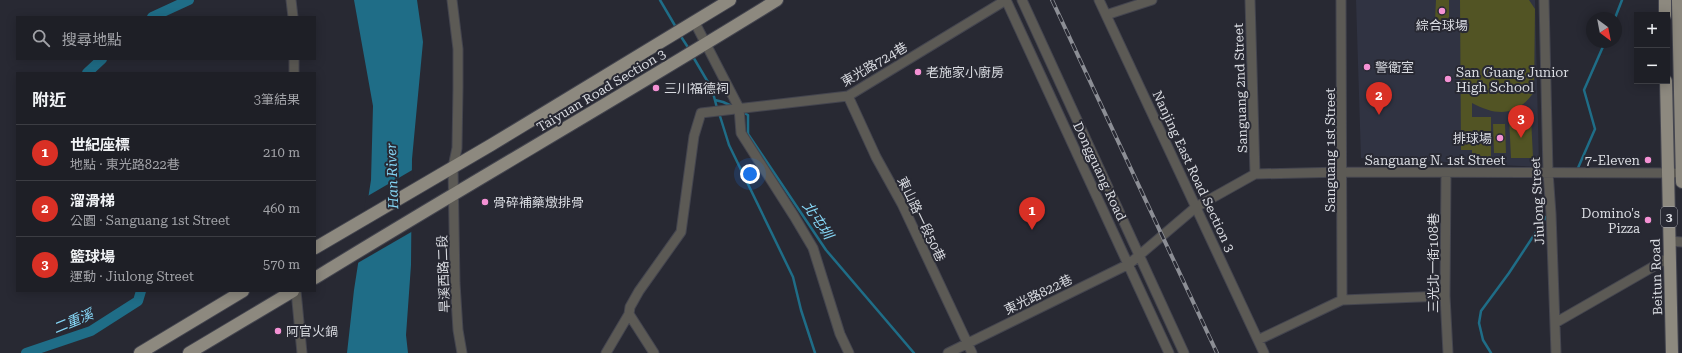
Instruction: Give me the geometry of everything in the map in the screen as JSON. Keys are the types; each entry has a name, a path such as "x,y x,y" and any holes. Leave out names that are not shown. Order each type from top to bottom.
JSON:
{"main road":[{"name":"Taiyuan Road Section 3","path":"316,247 440,175 730,0"},
{"name":"Taiyuan Road Section 3","path":"316,277 438,202 706,44 777,0"},
{"path":"1664,0 1665,12"},
{"path":"1678,0 1682,182"},
{"name":"Beitun Road","path":"1666,84 1672,353"},
{"path":"140,353 241,292"},
{"path":"189,353 293,292"}],"street":[{"path":"291,0 293,16"},
{"name":"旱溪西路二段","path":"452,0 458,49 457,148 453,167 454,283 458,330 462,353"},
{"name":"Dongguang Road","path":"1006,0 1169,353"},
{"name":"東光路724巷","path":"629,314 630,307 638,291 681,232 694,136 701,113 848,96 1006,0"},
{"name":"Dongguang Road","path":"1022,0 1184,353"},
{"name":"Nanjing East Road Section 3","path":"1099,0 1264,353"},
{"path":"1106,15 1152,0"},
{"name":"Sanguang 2nd Street","path":"1250,0 1255,174"},
{"name":"Sanguang 1st Street","path":"1341,0 1343,172 1342,300"},
{"name":"Jiulong Street","path":"1544,0 1548,172 1556,353"},
{"path":"694,21 739,108 741,133 813,248 840,334 849,353"},
{"path":"294,60 294,72"},
{"name":"東山路一段50巷","path":"848,96 876,157 902,204 972,353"},
{"name":"Sanguang N. 1st Street","path":"1139,256 1196,207 1255,174 1343,172 1682,173"},
{"name":"三光北一街108巷","path":"1446,173 1445,296 1448,353"},
{"path":"1669,241 1682,242"},
{"name":"東光路822巷","path":"948,353 967,342 1129,264 1139,256"},
{"path":"1555,323 1670,257"},
{"path":"295,292 302,353"},
{"path":"1258,340 1342,300 1445,296"},
{"path":"606,353 629,314 654,353"}],"shaded area":[{"name":"San Guang Junior High School","path":"1356,0 1535,0 1539,167 1361,158"}],"green space":[{"name":"綜合球場","path":"1436,0 1449,0 1449,21 1435,21"},
{"path":"1460,0 1529,0 1535,9 1534,92 1521,106 1506,112 1489,110 1472,103 1472,117 1491,117 1491,157 1472,158 1472,150 1461,150"},
{"path":"1509,117 1531,117 1533,158 1511,158"},
{"name":"排球場","path":"1493,124 1505,124 1506,153 1494,153"}],"water":[{"name":"Han River","path":"354,0 417,0 423,42 412,159 411,265 406,335 408,353 347,353 354,290 371,180 373,106"}],"pier":[{"path":"414,169 413,231 356,264 366,197"}],"waterway":[{"name":"二重溪","path":"154,16 189,0"},
{"name":"北屯圳","path":"660,0 677,29"},
{"path":"1617,12 1622,0"},
{"name":"北屯圳","path":"680,35 689,49"},
{"path":"1578,168 1595,129 1584,90 1602,48"},
{"name":"北屯圳","path":"692,55 712,89 717,108"},
{"name":"二重溪","path":"88,72 101,60"},
{"name":"北屯圳","path":"715,100 732,106"},
{"name":"北屯圳","path":"742,112 748,115 748,134 826,250 914,353"},
{"name":"北屯圳","path":"719,113 729,145 793,277 801,310 815,353"},
{"path":"1491,353 1483,340 1479,323 1481,311 1509,273 1546,217"},
{"name":"二重溪","path":"26,353 91,331 138,301 141,292"}],"railway":[{"path":"1052,0 1217,353"}],"place":[{"name":"綜合球場","path":"1442,11"},
{"name":"警衛室","path":"1367,67"},
{"name":"老施家小廚房","path":"918,72"},
{"name":"San Guang Junior High School","path":"1448,79"},
{"name":"三川福德祠","path":"656,88"},
{"name":"溜滑梯","path":"1379,115"},
{"name":"排球場","path":"1500,138"},
{"name":"籃球場","path":"1521,138"},
{"name":"7-Eleven","path":"1648,160"},
{"name":"骨碎補藥燉排骨","path":"485,202"},
{"name":"Domino's Pizza","path":"1648,220"},
{"name":"世紀座標","path":"1032,230"},
{"name":"阿官火鍋","path":"278,331"}]}
